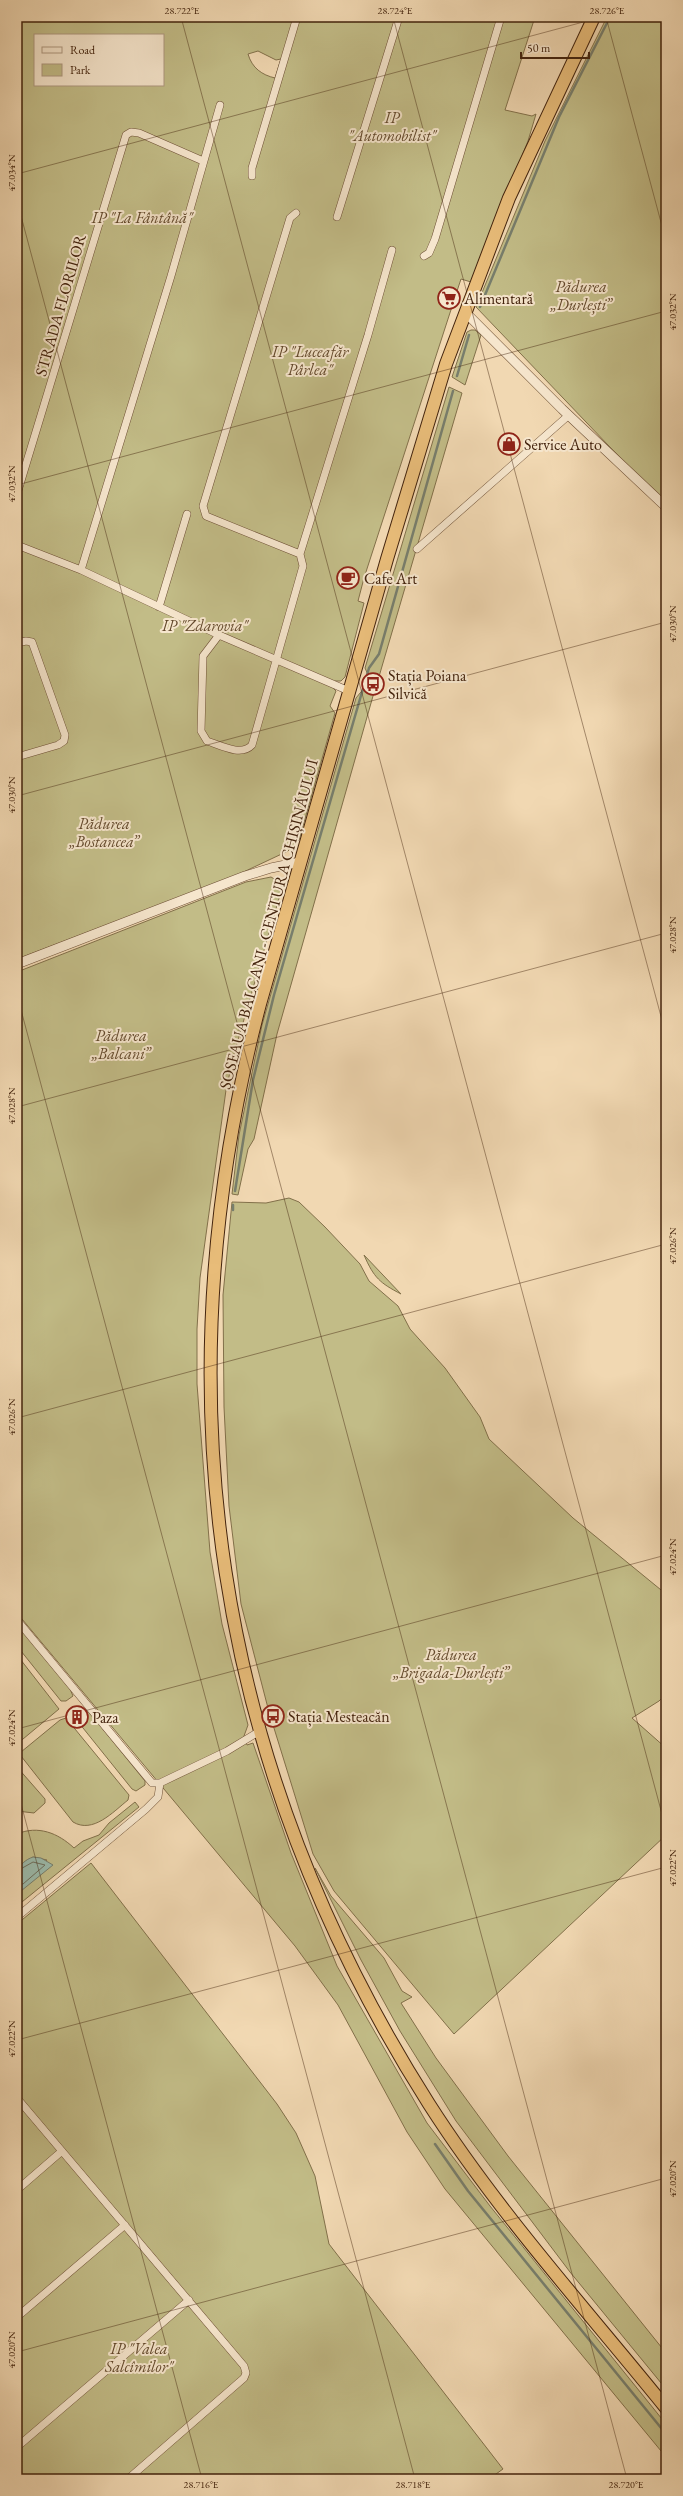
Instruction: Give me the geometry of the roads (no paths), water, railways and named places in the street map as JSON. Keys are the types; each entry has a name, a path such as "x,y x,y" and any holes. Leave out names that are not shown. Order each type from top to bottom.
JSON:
{"highway":[{"name":"ȘOSEAUA BALCANI - CENTURA CHIȘINĂULUI","path":"594,17 508,198 465,312 429,416 300,862 242,1070 222,1198 211,1318 212,1429 222,1551 235,1634 260,1731 284,1811 324,1909 366,1998 407,2069 464,2154 509,2215 666,2408"}],"street":[{"path":"252,176 252,168 297,17"},
{"path":"337,217 399,17"},
{"path":"424,256 429,253 435,238 501,17"},
{"path":"81,570 171,276 202,161 220,105"},
{"name":"STRADA FLORILOR","path":"17,494 126,135 131,132 139,134 202,161"},
{"path":"296,213 290,218 203,506 206,516 300,554"},
{"path":"219,635 204,656 201,731 207,741 241,751 248,750 252,745 275,659 304,566 300,554 368,335 392,250"},
{"path":"465,312 569,415 666,507"},
{"path":"417,550 569,415"},
{"path":"159,607 187,514"},
{"path":"17,545 81,570 219,635 349,691"},
{"path":"17,643 26,640 32,642 65,735 64,741 58,745 17,757"},
{"path":"17,963 245,876 271,868 300,862"},
{"path":"17,1620 152,1782 160,1783 227,1751 260,1731"},
{"path":"17,1917 146,1809 158,1797 160,1783"},
{"path":"17,2098 244,2366 246,2373 244,2378 128,2479"},
{"path":"17,2190 62,2151"},
{"path":"17,2317 125,2225"},
{"path":"17,2447 188,2300"}],"water":[{"path":"33,1857 41,1858 53,1865 21,1891 18,1886 16,1876 23,1863"}],"waterway":[{"path":"480,307 559,117 607,23"},
{"path":"457,376 469,335"},
{"path":"235,1191 253,1080 274,995 369,668 379,654 453,391"},
{"path":"233,1205 233,1210"},
{"path":"435,2144 468,2191 666,2434"}],"place":[{"name":"Alimentară","path":"449,298"},
{"name":"Service Auto","path":"509,444"},
{"name":"Cafe Art","path":"348,578"},
{"name":"Stația Poiana Silvică","path":"373,684"},
{"name":"Stația Mesteacăn","path":"273,1716"},
{"name":"Paza","path":"77,1717"}],"park label":[{"name":"IP \"Automobilist\"","path":"392,126"},
{"name":"IP \"La Fântână\"","path":"142,217"},
{"name":"Pădurea „Durlești”","path":"581,295"},
{"name":"IP \"Luceafăr Pârlea\"","path":"310,360"},
{"name":"IP \"Zdarovia\"","path":"205,625"},
{"name":"Pădurea „Bostancea”","path":"104,832"},
{"name":"Pădurea „Balcani”","path":"121,1044"},
{"name":"Pădurea „Brigada-Durlești”","path":"451,1663"},
{"name":"IP \"Valea Salcîmilor\"","path":"139,2357"}]}
